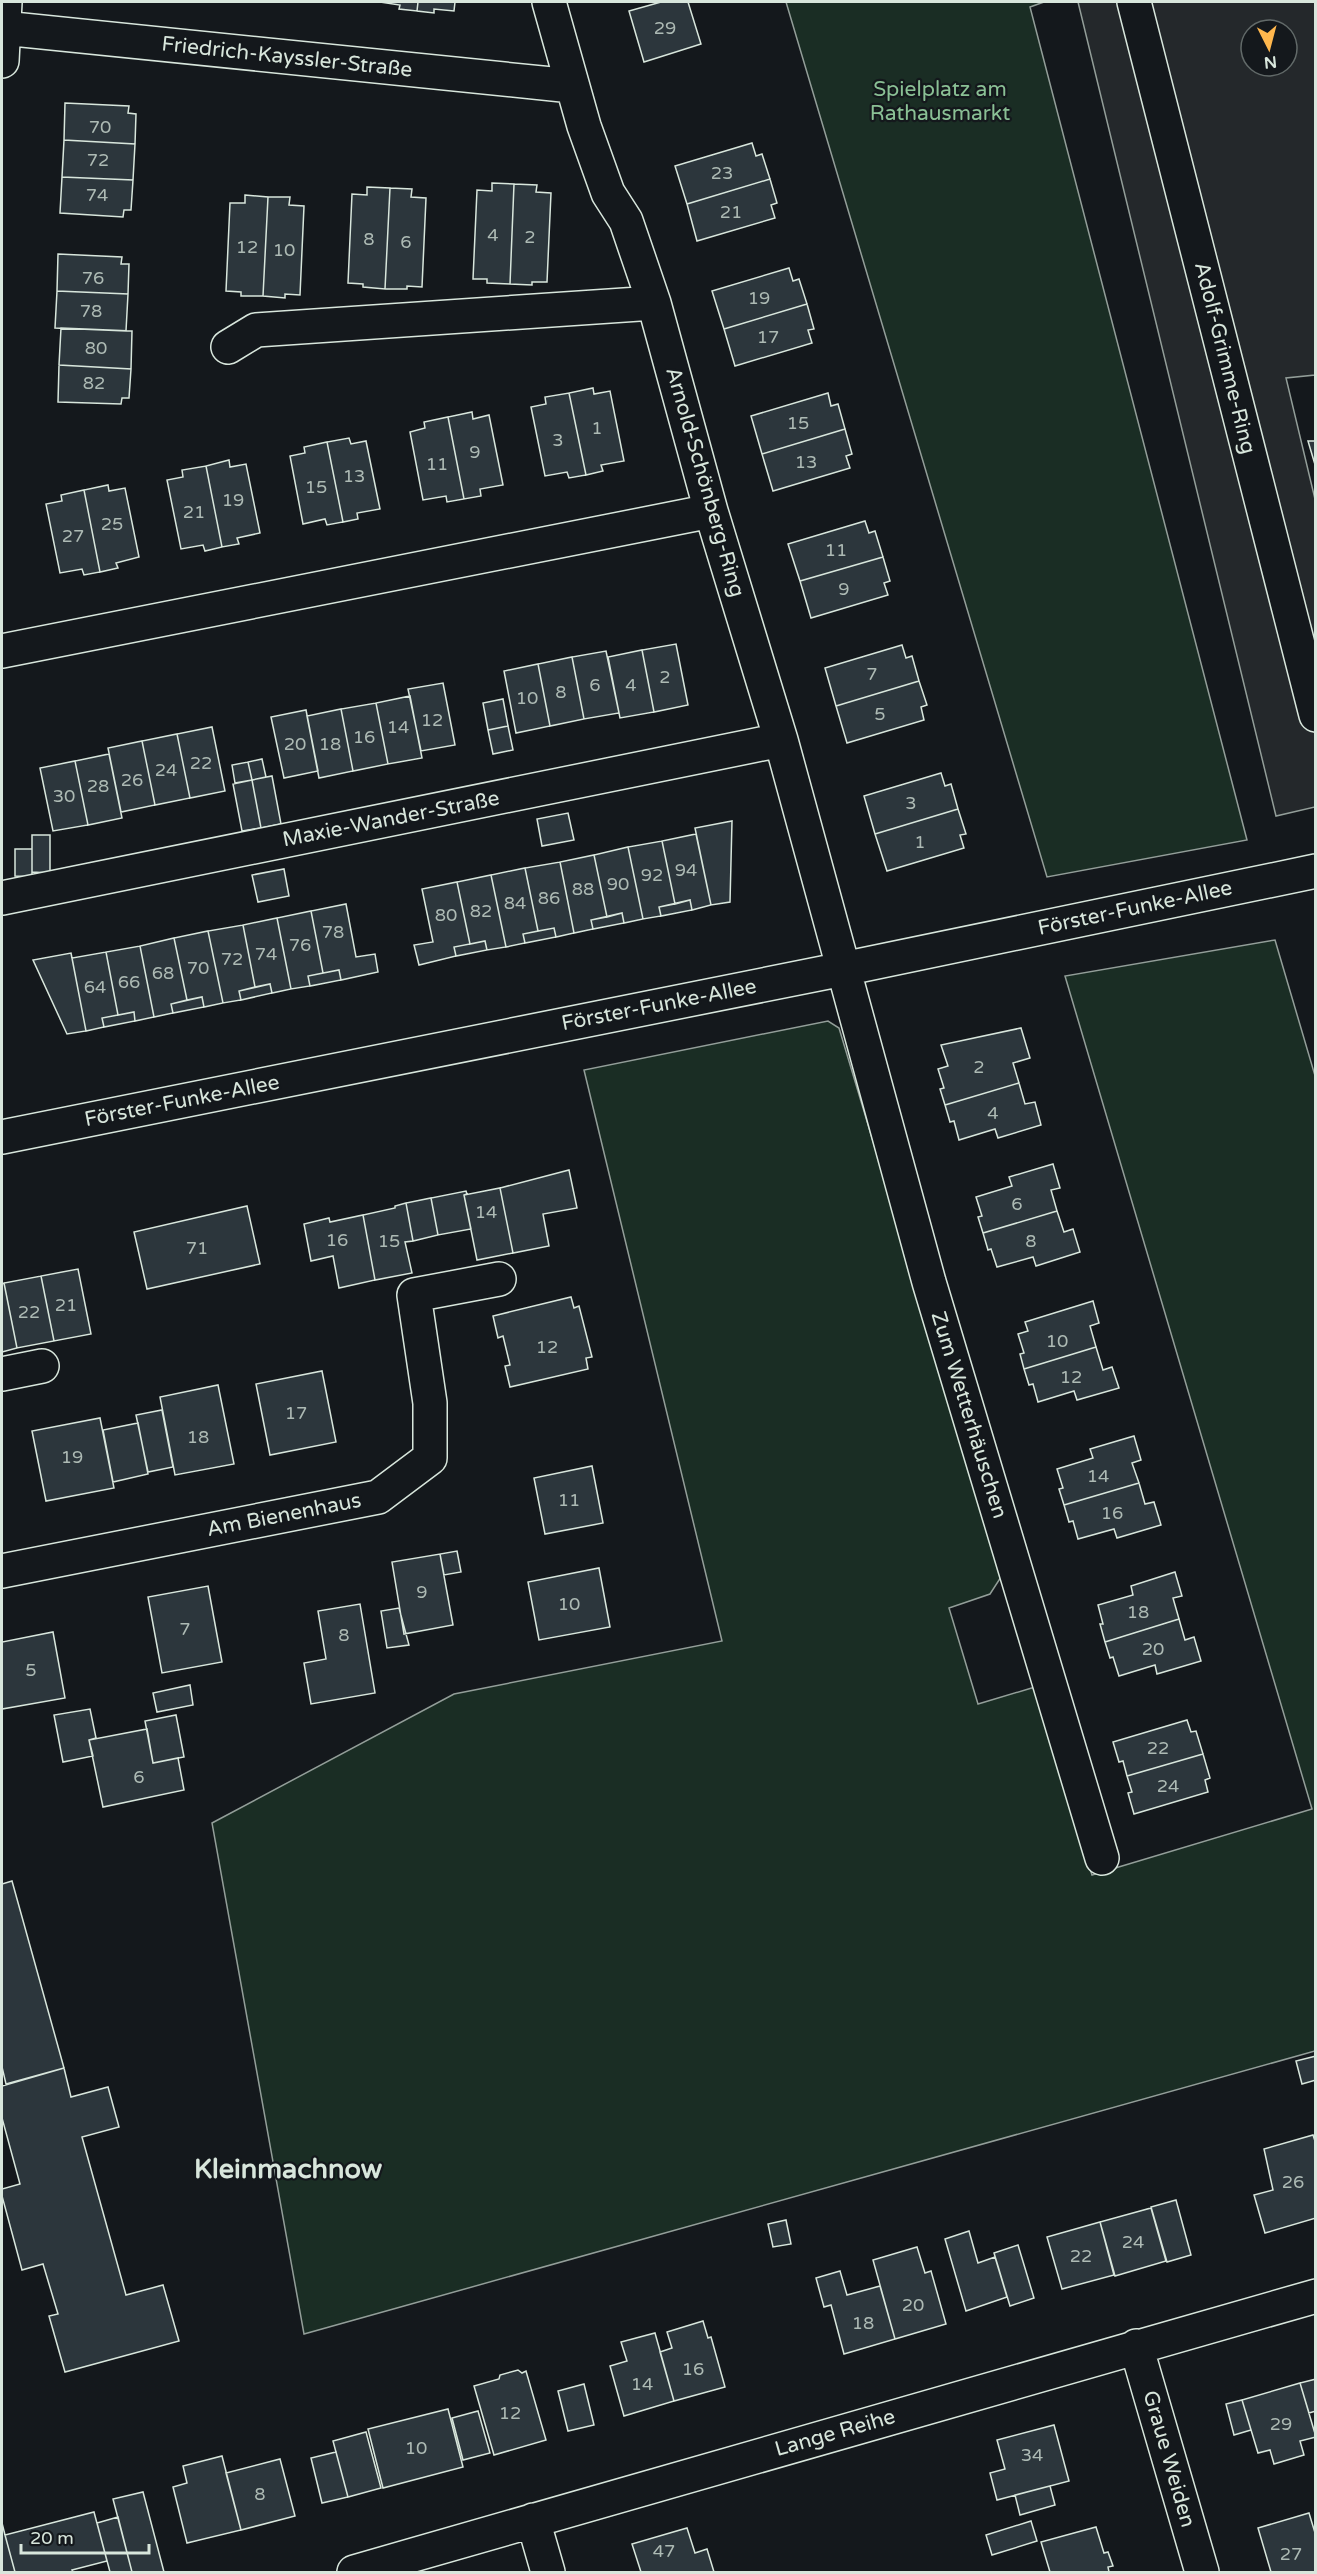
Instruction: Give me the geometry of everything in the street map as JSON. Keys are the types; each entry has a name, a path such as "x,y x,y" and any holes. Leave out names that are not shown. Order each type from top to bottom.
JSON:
{"street":[{"name":"Arnold-Schönberg-Ring","path":"549,2 572,86 608,193 626,221 654,303 711,511 781,740 843,969"},
{"name":"Adolf-Grimme-Ring","path":"1134,2 1316,715"},
{"name":"Friedrich-Kayssler-Straße","path":"4,15 572,86"},
{"path":"2,61 4,15"},
{"path":"228,347 256,330 654,303"},
{"path":"2,651 711,511"},
{"name":"Maxie-Wander-Straße","path":"2,898 781,740"},
{"name":"Förster-Funke-Allee","path":"2,1137 843,969 1316,871"},
{"name":"Zum Wetterhäuschen","path":"843,969 856,1007 932,1293 1102,1858"},
{"name":"Am Bienenhaus","path":"2,1571 378,1497 430,1458 430,1403 414,1295 499,1279"},
{"path":"2,1374 42,1366"},
{"name":"Lange Reihe","path":"354,2572 1316,2296"},
{"name":"Graue Weiden","path":"1136,2346 1202,2572"},
{"path":"533,2520 548,2572"}],"green space":[{"name":"Spielplatz am Rathausmarkt","path":"786,2 1044,2 1030,7 1247,840 1047,877"},
{"path":"1275,940 1316,1079 1315,2051 304,2334 212,1823 454,1694 722,1641 584,1070 828,1021 839,1028 1003,1574 990,1594 949,1608 978,1704 1035,1687 1092,1875 1312,1809 1065,976"}],"shaded area":[{"path":"1078,2 1315,2 1315,375 1286,378 1315,499 1315,807 1276,816"}],"building":[{"path":"380,2 418,2 417,11 399,9 400,5"},
{"path":"418,2 455,2 454,11 434,9 434,13 417,11"},
{"path":"661,2 688,2 701,44 644,62 629,11"},
{"path":"65,103 129,106 128,113 136,114 135,144 64,140"},
{"path":"64,140 135,144 133,180 62,177"},
{"path":"752,143 756,156 762,154 770,179 687,204 675,166"},
{"path":"62,177 133,180 131,210 124,210 123,217 60,213"},
{"path":"770,179 777,203 771,205 775,218 697,241 687,204"},
{"path":"492,183 514,184 510,284 487,283 487,279 473,279 477,190 492,191"},
{"path":"514,184 537,185 536,192 551,193 547,282 532,282 532,285 510,284"},
{"path":"367,187 390,188 385,289 348,283 352,194 367,195"},
{"path":"390,188 412,189 411,197 426,198 422,287 407,286 407,289 385,289"},
{"path":"245,195 268,197 263,296 241,296 241,292 226,291 230,203 245,203"},
{"path":"268,197 290,197 289,205 304,206 300,295 285,294 285,298 263,296"},
{"path":"58,254 122,257 121,264 129,264 128,294 57,291"},
{"path":"789,268 793,281 799,279 807,304 724,329 712,291"},
{"path":"57,291 128,294 126,331 55,328"},
{"path":"807,304 814,329 808,330 812,343 735,366 724,329"},
{"path":"61,328 132,331 131,369 59,365"},
{"path":"59,365 131,369 129,398 122,398 121,404 58,402"},
{"path":"593,388 594,394 610,391 624,461 601,465 603,471 586,475 569,393"},
{"path":"569,393 586,475 569,478 567,472 545,476 531,407 546,404 545,397"},
{"path":"828,393 831,406 838,404 845,429 762,454 751,416"},
{"path":"472,412 473,419 489,415 503,485 480,489 481,496 464,499 448,417"},
{"path":"448,417 464,499 447,502 446,496 423,500 410,432 425,428 424,422"},
{"path":"845,429 852,454 846,456 850,468 773,491 762,454"},
{"path":"349,438 351,444 366,441 380,509 357,513 358,519 343,522 327,442"},
{"path":"1308,441 1316,441 1316,468"},
{"path":"327,442 343,522 327,525 325,519 303,524 290,456 305,453 304,447"},
{"path":"229,460 230,467 246,464 260,533 237,538 239,544 222,547 206,466"},
{"path":"206,466 222,547 205,551 203,545 181,549 167,480 183,477 182,470"},
{"path":"108,485 109,491 125,488 139,557 116,563 118,568 100,572 84,490"},
{"path":"84,490 100,572 84,575 82,569 60,573 46,504 62,501 61,495"},
{"path":"865,521 869,533 875,531 883,557 800,581 788,544"},
{"path":"883,557 890,581 884,583 888,595 811,618 800,581"},
{"path":"676,644 688,705 654,712 642,650"},
{"path":"902,645 906,658 912,656 919,681 836,706 825,668"},
{"path":"642,650 654,712 620,718 608,657"},
{"path":"606,651 619,713 584,719 572,657"},
{"path":"572,657 584,719 550,726 538,664"},
{"path":"538,664 550,726 516,733 504,671"},
{"path":"919,681 927,705 921,707 924,720 847,743 836,706"},
{"path":"443,683 455,745 421,751 408,689"},
{"path":"410,696 422,758 388,764 376,703"},
{"path":"503,699 508,726 488,730 483,703"},
{"path":"376,703 388,764 353,771 341,709"},
{"path":"341,709 353,771 319,778 307,716"},
{"path":"306,710 318,771 284,778 271,717"},
{"path":"508,726 513,750 493,754 488,730"},
{"path":"212,727 225,791 190,798 177,734"},
{"path":"177,734 190,798 155,805 142,741"},
{"path":"142,741 155,805 121,812 108,748"},
{"path":"109,754 122,818 88,825 75,761"},
{"path":"262,759 266,777 252,780 248,762"},
{"path":"75,761 88,825 53,831 40,768"},
{"path":"248,762 252,780 235,783 232,765"},
{"path":"941,773 945,786 951,784 958,809 875,834 864,796"},
{"path":"272,776 281,824 261,828 252,780"},
{"path":"252,780 261,828 242,831 233,784"},
{"path":"958,809 966,834 960,835 964,848 887,871 875,834"},
{"path":"568,813 574,840 542,846 537,819"},
{"path":"732,821 730,902 711,905 695,828"},
{"path":"696,834 711,905 692,910 690,900 675,904 662,841"},
{"path":"32,835 50,835 50,873 32,872"},
{"path":"662,841 675,904 659,907 661,916 643,919 628,847"},
{"path":"628,847 643,919 624,923 622,913 607,917 594,855"},
{"path":"15,849 32,849 32,877 15,876"},
{"path":"594,855 607,917 591,920 593,929 574,933 560,862"},
{"path":"560,862 574,933 556,937 554,928 538,931 525,868"},
{"path":"525,868 538,931 523,934 525,943 506,947 491,875"},
{"path":"284,869 289,896 258,902 252,875"},
{"path":"491,875 506,947 487,950 485,941 470,944 457,882"},
{"path":"457,882 470,944 454,947 456,956 419,965 414,945 433,942 422,889"},
{"path":"690,900 692,910 661,916 659,907"},
{"path":"346,904 356,957 375,954 378,972 341,980 339,970 323,973 311,911"},
{"path":"311,911 323,973 308,976 310,986 291,989 277,918"},
{"path":"622,913 624,923 593,929 591,920"},
{"path":"277,918 291,989 272,993 270,984 255,987 243,925"},
{"path":"243,925 255,987 239,991 241,1000 223,1003 208,931"},
{"path":"554,928 556,937 525,943 523,934"},
{"path":"208,931 223,1003 204,1007 202,997 187,1000 174,938"},
{"path":"174,938 187,1000 171,1004 173,1013 154,1017 140,946"},
{"path":"485,941 487,950 456,956 454,947"},
{"path":"140,946 154,1017 135,1021 134,1012 118,1015 106,952"},
{"path":"106,952 118,1015 102,1018 104,1027 86,1031 72,958"},
{"path":"71,953 86,1031 67,1034 33,960"},
{"path":"339,970 341,980 310,986 308,976"},
{"path":"270,984 272,993 241,1000 239,991"},
{"path":"202,997 204,1007 173,1013 171,1004"},
{"path":"134,1012 135,1021 104,1027 102,1018"},
{"path":"1021,1028 1030,1058 1013,1063 1019,1083 945,1105 940,1089 944,1088 938,1069 948,1066 941,1045"},
{"path":"1019,1083 1025,1104 1035,1102 1041,1125 998,1138 995,1129 959,1140 954,1121 950,1122 945,1105"},
{"path":"1053,1164 1060,1188 1051,1190 1057,1211 983,1233 978,1217 982,1216 976,1197 1012,1186 1009,1177"},
{"path":"569,1170 577,1208 543,1214 549,1246 513,1253 500,1188"},
{"path":"500,1188 513,1253 477,1260 464,1195"},
{"path":"466,1191 467,1194 464,1195 471,1229 438,1235 431,1198"},
{"path":"431,1198 438,1235 413,1241 406,1203"},
{"path":"406,1203 413,1241 405,1242 412,1273 375,1280 363,1215 395,1208 395,1206"},
{"path":"247,1206 260,1264 147,1289 134,1232"},
{"path":"1057,1211 1064,1232 1073,1229 1080,1252 1036,1266 1033,1257 997,1267 991,1249 988,1250 983,1233"},
{"path":"363,1215 375,1280 339,1288 333,1256 311,1261 304,1224 329,1218 330,1222"},
{"path":"78,1269 91,1334 54,1341 41,1276"},
{"path":"41,1276 54,1341 17,1348 4,1283"},
{"path":"4,1283 17,1348 2,1352 2,1284"},
{"path":"571,1297 574,1308 579,1306 592,1357 586,1358 588,1369 510,1387 505,1366 510,1365 503,1336 498,1338 493,1316"},
{"path":"1093,1301 1099,1323 1090,1326 1096,1347 1024,1369 1020,1354 1024,1353 1018,1334 1028,1331 1025,1322"},
{"path":"1096,1347 1103,1370 1112,1367 1119,1388 1077,1400 1074,1391 1038,1402 1033,1384 1029,1385 1024,1369"},
{"path":"322,1371 336,1442 270,1455 256,1384"},
{"path":"218,1385 234,1464 175,1475 160,1397"},
{"path":"162,1410 173,1467 148,1472 136,1415"},
{"path":"100,1418 114,1488 46,1501 32,1431"},
{"path":"138,1423 148,1474 113,1482 103,1430"},
{"path":"1134,1436 1141,1460 1132,1463 1139,1483 1064,1505 1059,1489 1063,1488 1057,1469 1093,1458 1090,1449"},
{"path":"592,1466 603,1523 545,1534 534,1478"},
{"path":"1139,1483 1145,1504 1154,1502 1161,1525 1117,1538 1114,1529 1078,1539 1073,1521 1069,1522 1064,1505"},
{"path":"457,1551 461,1572 444,1575 440,1554"},
{"path":"440,1554 453,1625 404,1634 392,1562"},
{"path":"599,1568 610,1627 539,1640 528,1582"},
{"path":"1175,1572 1182,1596 1173,1598 1179,1619 1105,1642 1098,1605 1133,1595 1131,1586"},
{"path":"208,1586 222,1662 162,1673 148,1597"},
{"path":"360,1604 375,1693 311,1704 304,1663 326,1659 318,1611"},
{"path":"399,1608 409,1645 387,1648 381,1611"},
{"path":"1179,1619 1185,1640 1194,1637 1201,1661 1157,1674 1155,1665 1119,1676 1105,1642"},
{"path":"53,1632 65,1698 2,1709 2,1642"},
{"path":"190,1685 193,1705 157,1712 153,1693"},
{"path":"90,1709 96,1738 89,1740 93,1756 63,1762 54,1715"},
{"path":"176,1715 184,1757 153,1763 145,1721"},
{"path":"1187,1720 1191,1732 1196,1731 1203,1754 1127,1776 1123,1761 1119,1762 1113,1742"},
{"path":"147,1729 153,1763 178,1758 184,1790 103,1807 89,1740"},
{"path":"1203,1754 1210,1778 1205,1780 1208,1792 1134,1814 1128,1793 1132,1792 1127,1776"},
{"path":"12,1881 64,2068 6,2084 2,2067 2,1884"},
{"path":"1316,2056 1316,2080 1302,2084 1296,2061"},
{"path":"64,2068 71,2097 108,2087 119,2127 82,2137 126,2295 163,2285 179,2341 65,2372 49,2316 58,2314 43,2264 22,2270 2,2196 2,2189 20,2184 2,2118 2,2086"},
{"path":"1313,2135 1316,2144 1316,2218 1265,2233 1254,2195 1273,2190 1264,2149"},
{"path":"1176,2200 1191,2255 1167,2262 1151,2207"},
{"path":"1151,2208 1166,2261 1115,2276 1100,2222"},
{"path":"786,2220 791,2244 773,2247 768,2224"},
{"path":"1100,2222 1114,2275 1062,2289 1047,2237"},
{"path":"969,2231 978,2263 995,2257 1007,2297 966,2311 945,2239"},
{"path":"1018,2245 1034,2298 1010,2306 994,2253"},
{"path":"917,2247 925,2273 931,2271 946,2324 895,2339 873,2260"},
{"path":"840,2271 847,2295 880,2286 895,2339 844,2354 831,2305 824,2307 816,2278"},
{"path":"703,2321 708,2338 711,2337 725,2387 674,2401 660,2352 672,2348 667,2332"},
{"path":"655,2333 674,2401 624,2416 610,2366 627,2361 621,2342"},
{"path":"518,2370 522,2373 526,2371 546,2440 494,2455 474,2386 499,2379 500,2375"},
{"path":"1316,2379 1316,2411 1309,2413 1300,2383"},
{"path":"1300,2383 1316,2437 1300,2441 1304,2455 1274,2464 1270,2450 1258,2453 1242,2400"},
{"path":"584,2384 594,2425 568,2431 558,2391"},
{"path":"1242,2400 1251,2430 1234,2435 1226,2404"},
{"path":"448,2409 463,2467 383,2488 368,2429"},
{"path":"478,2411 490,2453 463,2460 452,2418"},
{"path":"1054,2425 1069,2481 997,2500 990,2473 1005,2469 997,2440"},
{"path":"366,2432 381,2488 348,2497 333,2441"},
{"path":"336,2452 348,2497 322,2503 311,2458"},
{"path":"222,2456 241,2530 187,2543 173,2487 187,2483 183,2466"},
{"path":"280,2459 295,2516 241,2530 226,2473"},
{"path":"1050,2486 1055,2505 1020,2515 1015,2495"},
{"path":"143,2492 164,2572 132,2572 113,2499"},
{"path":"94,2512 107,2561 72,2570 73,2572 15,2572 5,2535"},
{"path":"1309,2513 1316,2536 1316,2572 1271,2572 1258,2528"},
{"path":"118,2517 132,2572 110,2572 97,2523"},
{"path":"1031,2521 1037,2541 992,2555 986,2535"},
{"path":"2,2523 5,2535 15,2572 2,2572"},
{"path":"1096,2527 1104,2553 1108,2552 1113,2566 1108,2567 1109,2572 1050,2572 1041,2542"},
{"path":"687,2528 695,2553 707,2549 714,2572 641,2572 632,2544"}],"district":[{"name":"Kleinmachnow","path":"288,2169"}]}
